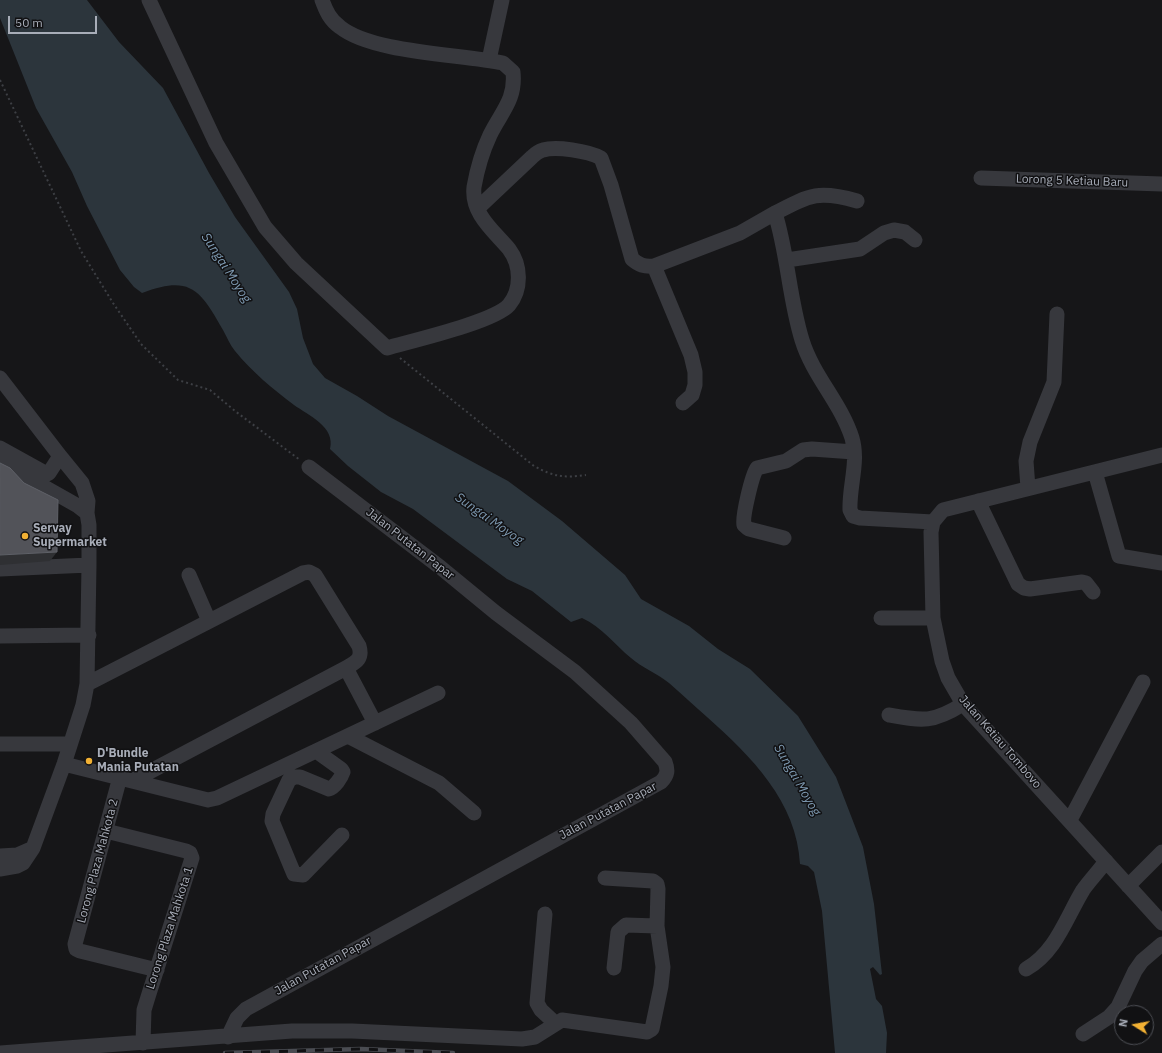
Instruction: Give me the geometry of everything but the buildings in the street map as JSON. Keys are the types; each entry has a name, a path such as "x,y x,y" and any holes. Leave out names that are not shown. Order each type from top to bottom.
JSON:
{"street":[{"path":"149,0 216,143 265,227 296,263 386,348 435,335 496,314 508,305 516,292 519,277 516,262 509,249 483,221 474,190 477,169 490,135 510,102 515,84 513,72 503,63 395,47 356,36 341,28 329,18 322,0"},
{"path":"489,60 502,0"},
{"path":"478,208 540,150 550,148 592,153 601,158 605,168 632,259 637,264 647,267 654,266 740,233 775,212 807,197 821,194 836,195 857,201"},
{"name":"Lorong 5 Ketiau Baru","path":"981,178 1162,184"},
{"path":"775,212 786,260 791,298 807,356 845,421 852,438 854,452 850,510 853,516 860,518 933,522 943,510 1162,455"},
{"path":"786,260 860,249 884,233 894,230 905,232 915,240"},
{"path":"654,266 691,355 696,372 695,385 692,395 683,403"},
{"path":"1028,488 1026,461 1030,442 1054,382 1056,314"},
{"path":"0,378 60,456 76,474 87,492 87,514 89,525 89,635 87,684 64,764 33,848 23,863 17,866 0,869"},
{"path":"0,448 9,462 78,506 87,514"},
{"path":"784,538 749,529 744,525 754,472 757,468 786,460 803,450 812,449 854,452"},
{"path":"9,462 47,474 60,456"},
{"name":"Jalan Putatan Papar","path":"228,1038 237,1018 246,1009 661,782 666,777 668,769 665,762 631,723 575,672 496,613 440,567 309,467"},
{"path":"1095,472 1116,553 1119,556 1162,563"},
{"path":"978,500 1018,584 1024,588 1030,589 1082,582 1086,583 1093,592"},
{"name":"Jalan Ketiau Tombovo","path":"933,522 931,543 933,618 944,667 948,678 963,704 1162,923"},
{"path":"0,569 89,565"},
{"path":"87,684 303,573 309,572 315,575 362,653 359,660 346,668 127,779"},
{"path":"189,575 210,621"},
{"path":"881,618 933,618"},
{"path":"0,636 89,635"},
{"path":"346,668 375,723"},
{"path":"1070,820 1142,682"},
{"path":"64,764 208,800 217,798 438,693"},
{"path":"889,715 926,720 944,715 963,704"},
{"path":"348,736 440,784 474,813"},
{"path":"0,744 70,744"},
{"path":"316,751 340,769 343,772 342,775 332,788 329,789 300,777 294,777 289,780 273,814 272,821 294,874 298,876 303,875 342,835"},
{"name":"Lorong Plaza Mahkota 2","path":"127,779 106,831 75,944 76,949 80,951 156,970"},
{"name":"Lorong Plaza Mahkota 1","path":"106,831 186,851 190,853 192,858 144,1010 143,1043"},
{"path":"0,856 17,855 33,848"},
{"path":"1128,886 1162,852"},
{"path":"1026,969 1048,952 1072,913 1084,889 1106,862"},
{"path":"0,1053 228,1038 292,1032 352,1031 522,1039 535,1037 562,1020 647,1032 650,1031 661,986 662,973 662,952 657,926 658,889 652,880 605,878"},
{"path":"545,914 537,1003 541,1010 556,1023"},
{"path":"614,968 618,932 621,927 626,925 657,926"},
{"path":"1083,1034 1110,1017 1118,1007 1135,971 1142,961 1162,944"}],"path":[{"path":"0,80 81,251 112,303 141,344 178,380 210,390 235,411 309,467"},
{"path":"386,348 534,466 548,474 567,478 586,475"}],"water":[{"name":"Sungai Moyog","path":"0,0 87,0 119,42 163,88 209,173 235,217 289,292 297,309 303,338 313,364 325,378 388,416 508,481 562,521 625,575 641,599 689,626 718,649 750,669 798,716 836,777 863,847 874,904 882,974 880,975 873,967 870,969 876,999 882,1006 887,1033 886,1053 835,1053 822,911 814,872 808,866 800,864 797,841 790,820 781,801 755,764 724,732 674,687 635,661 596,626 582,618 571,622 532,591 507,579 413,509 381,492 348,466 330,449 331,441 329,434 320,422 278,393 233,349 207,304 192,289 172,285 142,293 134,287 120,270 87,206 72,172 36,108 0,18"}],"railway":[{"path":"225,1053 361,1049 453,1053"}],"place":[{"name":"Servay Supermarket","path":"25,536"},
{"name":"D'Bundle Mania Putatan","path":"89,761"}]}
